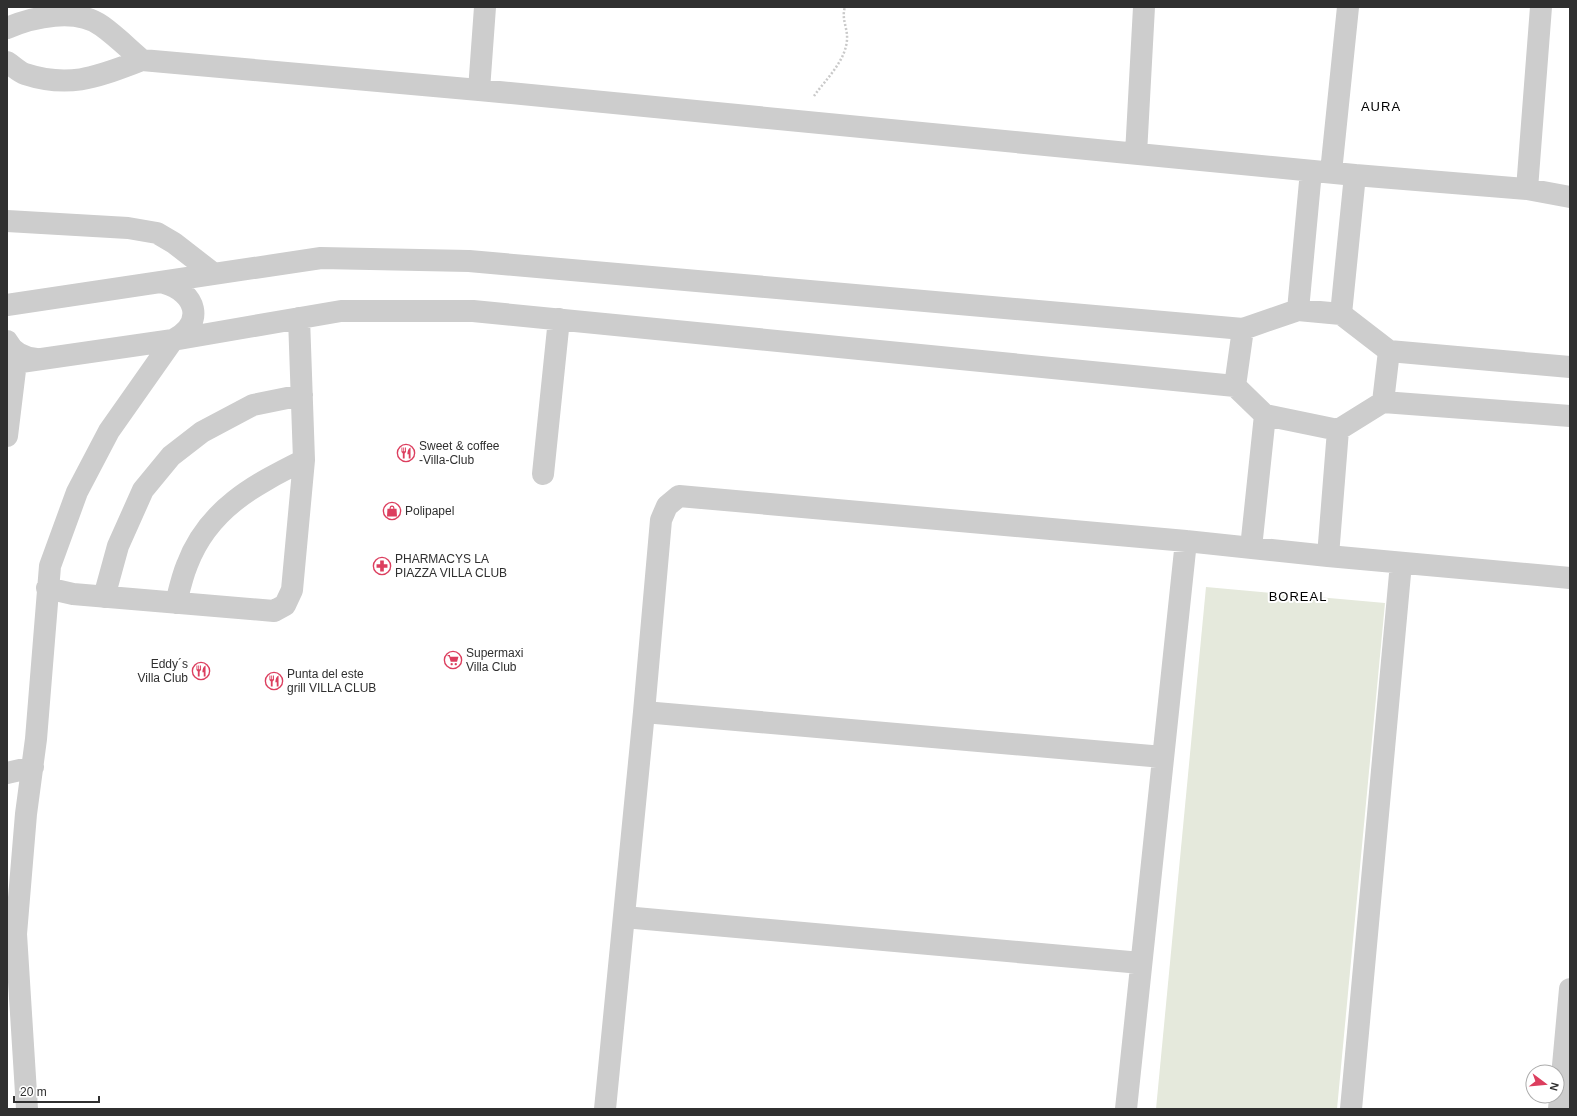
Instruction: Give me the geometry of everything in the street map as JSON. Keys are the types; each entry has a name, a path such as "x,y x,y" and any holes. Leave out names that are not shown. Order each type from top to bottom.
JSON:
{"street":[{"path":"479,90 485,7"},
{"path":"1136,154 1144,7"},
{"path":"1298,310 1348,7"},
{"path":"1527,189 1541,7"},
{"path":"7,28 26,20 63,15 84,18 101,25 142,60"},
{"path":"7,62 24,74 75,82 94,78 142,60 479,90 1321,172 1527,189 1570,197"},
{"path":"1341,314 1354,175"},
{"path":"7,221 128,228 157,233 174,243 214,274"},
{"path":"7,318 17,303 164,283 321,258 469,261 1243,329 1298,310 1341,314 1389,351 1570,367"},
{"path":"27,1109 16,934 26,814 36,739 46,588 50,566 77,492 109,431 173,340 186,331 190,324 193,308 186,294 179,288 164,283"},
{"path":"7,436 11,363 173,340 341,311 473,311 1235,386 1265,415 1338,430 1383,402 1570,416"},
{"path":"46,588 73,594 274,611 285,605 292,590 304,460 299,318"},
{"path":"543,474 559,319"},
{"path":"1235,386 1243,329"},
{"path":"7,341 15,352 22,356 37,359"},
{"path":"1383,402 1389,351"},
{"path":"104,597 118,546 143,490 171,456 202,432 253,405 302,395"},
{"path":"1251,548 1265,415"},
{"path":"1328,556 1338,430"},
{"path":"176,603 187,564 204,532 228,505 264,480 304,460"},
{"path":"606,1109 661,520 667,506 679,496 1186,541 1328,556 1570,578"},
{"path":"1126,1109 1186,541"},
{"path":"1350,1109 1401,563"},
{"path":"644,712 1163,757"},
{"path":"7,773 33,767"},
{"path":"624,917 1141,963"},
{"path":"1559,1109 1570,989"}],"path":[{"path":"794,120 838,64 846,50 846,31 843,21 845,7"}],"shaded area":[{"path":"1206,587 1385,603 1337,1109 1156,1109"}],"place":[{"name":"Sweet & coffee -Villa-Club","path":"406,453"},
{"name":"Polipapel","path":"392,511"},
{"name":"PHARMACYS LA PIAZZA VILLA CLUB","path":"382,566"},
{"name":"Supermaxi Villa Club","path":"453,660"},
{"name":"Eddy´s Villa Club","path":"201,671"},
{"name":"Punta del este grill VILLA CLUB","path":"274,681"}],"district":[{"name":"AURA","path":"1381,106"},
{"name":"BOREAL","path":"1298,596"}]}
